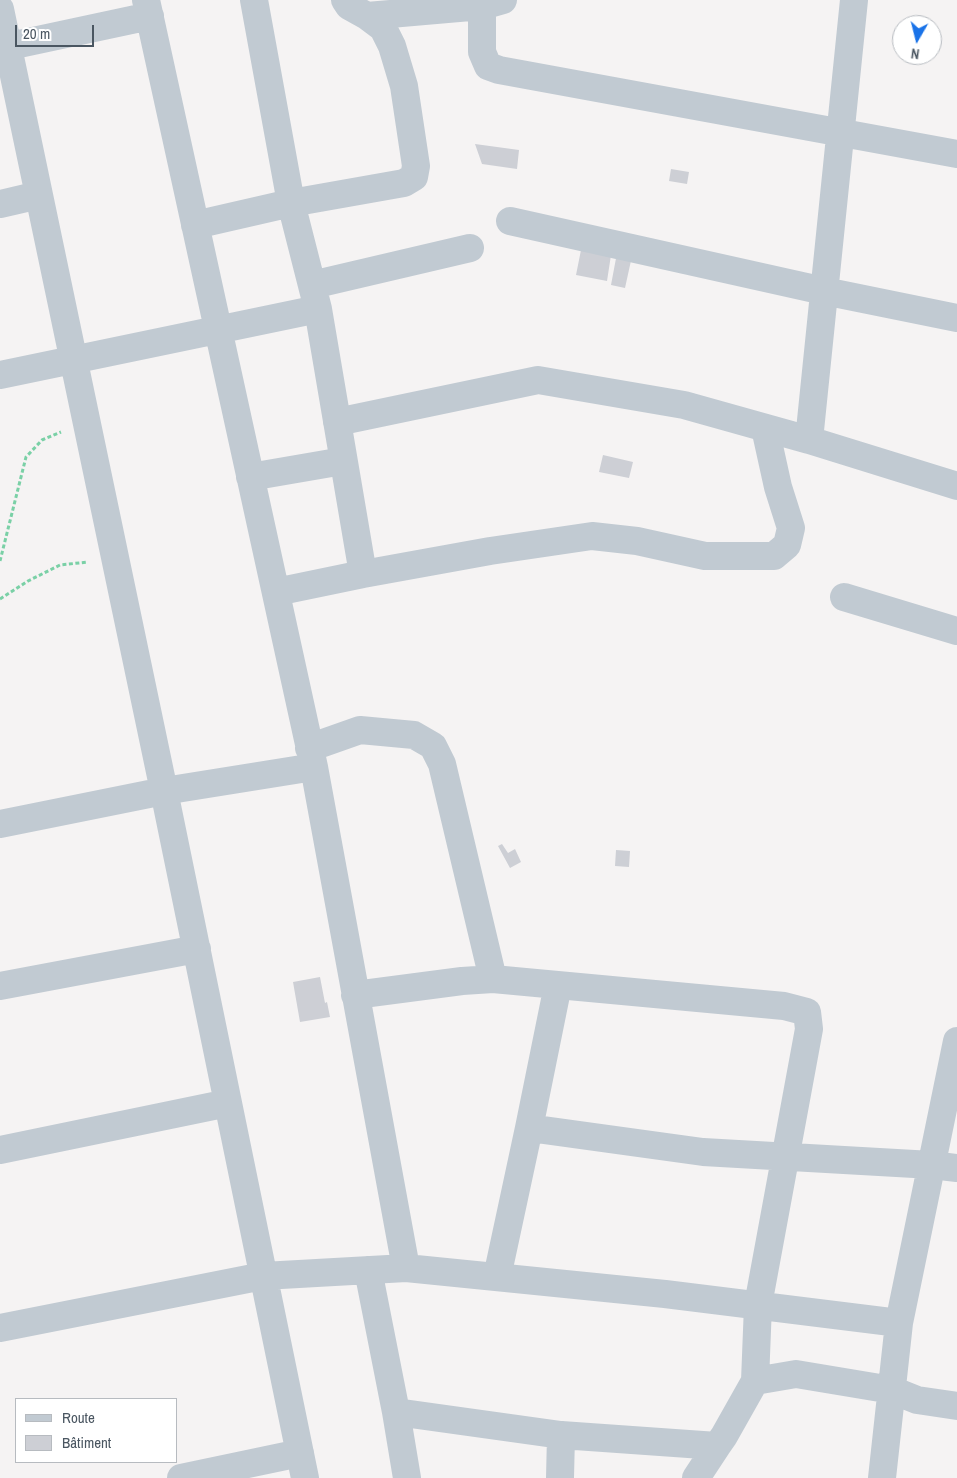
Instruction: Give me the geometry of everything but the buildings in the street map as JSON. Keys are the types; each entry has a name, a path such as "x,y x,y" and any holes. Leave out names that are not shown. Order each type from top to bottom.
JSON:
{"street":[{"path":"254,0 291,203 315,297 363,574"},
{"path":"195,225 291,203 404,183 414,178 416,166 404,86 392,46 383,28 349,6 346,0"},
{"path":"809,440 854,0"},
{"path":"367,16 489,2 482,52 488,66 499,70 957,154"},
{"path":"4,47 148,8 312,757 406,1268"},
{"path":"0,9 4,47 39,195 87,421 302,1466 180,1478"},
{"path":"0,204 39,195"},
{"path":"510,221 824,291 957,318"},
{"path":"0,375 218,330 470,248"},
{"path":"337,422 538,380 684,405 809,440 957,486"},
{"path":"276,592 490,551 592,536 637,541 705,556 774,556 787,545 791,528 778,486 765,428"},
{"path":"250,478 343,461"},
{"path":"844,597 957,631"},
{"path":"0,824 164,791 312,757 360,730 414,735 434,746 442,764 493,979"},
{"path":"0,986 197,949"},
{"path":"356,995 462,980 493,979 784,1006 807,1012 810,1029 758,1305 755,1381 724,1436 696,1478"},
{"path":"497,1277 558,985"},
{"path":"882,1478 899,1323 944,1167 957,1041"},
{"path":"0,1150 228,1102"},
{"path":"529,1128 703,1152 944,1167"},
{"path":"0,1328 264,1276 406,1268 665,1294 899,1323"},
{"path":"368,1270 407,1478"},
{"path":"755,1381 796,1374 892,1390 917,1400 957,1406"},
{"path":"396,1412 561,1435 716,1446"},
{"path":"560,1478 561,1435"}],"path":[{"path":"0,561 26,457 42,440 87,421"},
{"path":"0,599 28,581 60,565 116,560"}]}
